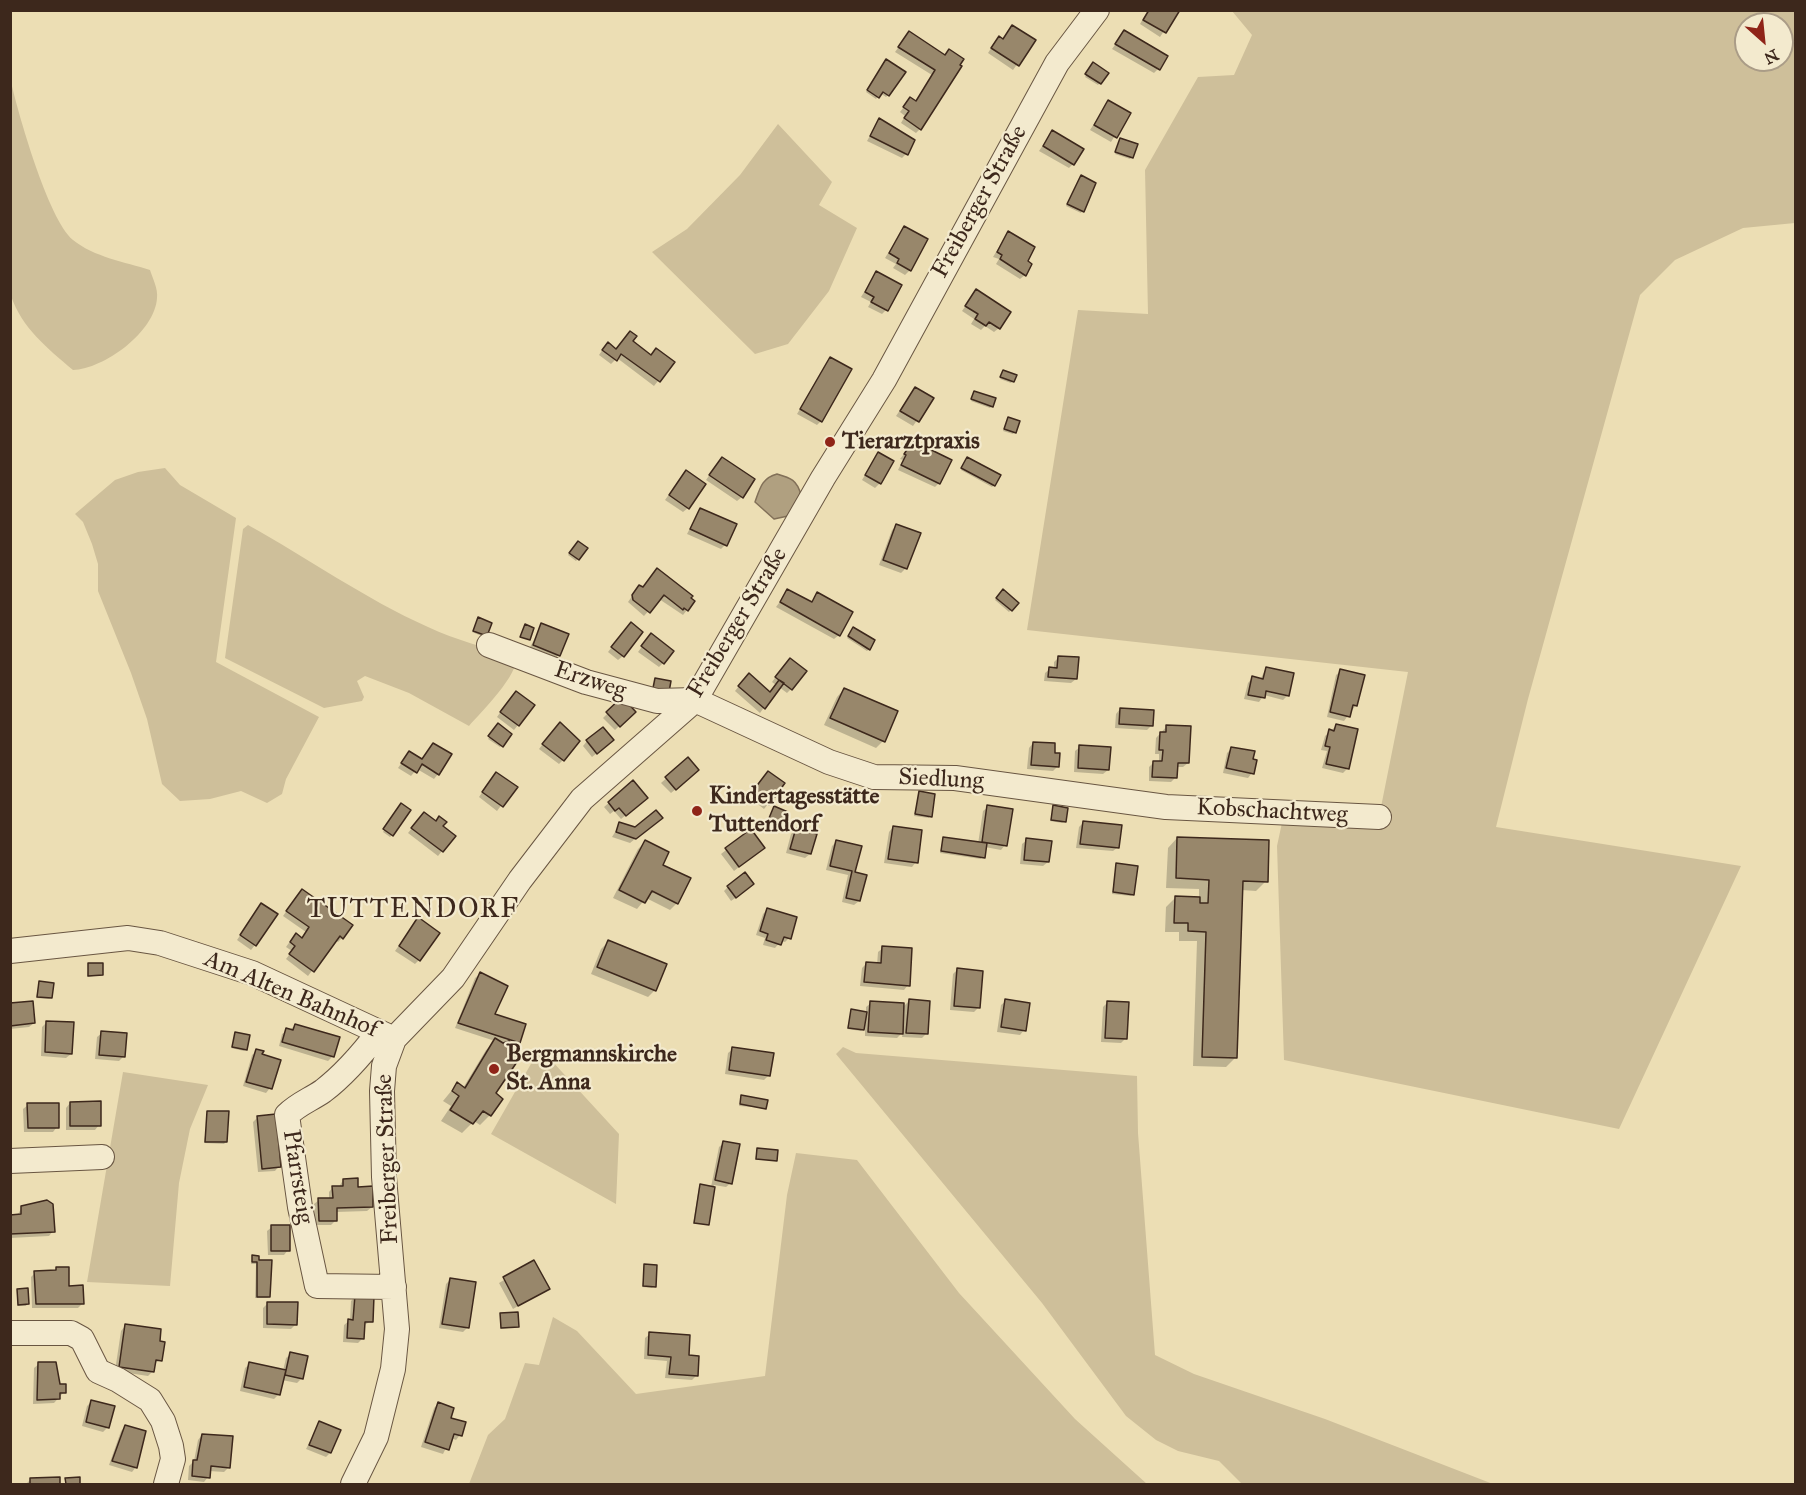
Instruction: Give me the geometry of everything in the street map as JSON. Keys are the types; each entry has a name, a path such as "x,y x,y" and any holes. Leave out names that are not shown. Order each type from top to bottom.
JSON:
{"street":[{"name":"Freiberger Straße","path":"353,1485 376,1437 393,1369 397,1329 384,1177 382,1091 386,1035 453,978 520,880 582,799 695,700 823,478 884,380 1057,63 1098,10"},
{"name":"Erzweg","path":"489,645 586,682 657,701 695,700"},
{"name":"Siedlung","path":"695,700 829,762 874,777 955,778 1166,807"},
{"name":"Kobschachtweg","path":"1166,807 1379,817"},
{"name":"Am Alten Bahnhof","path":"10,951 128,938 160,943 252,974 386,1035"},
{"name":"Pfarrsteig","path":"386,1035 322,1091 299,1103 287,1115 300,1206 317,1286 394,1287"},
{"path":"10,1161 102,1157"},
{"path":"10,1333 71,1333 81,1339 98,1371 118,1380 150,1400 163,1421 171,1446 173,1459 166,1485"}],"shaded area":[{"path":"1232,11 1795,11 1795,223 1743,228 1675,260 1640,295 1528,699 1496,827 1741,866 1619,1129 1284,1060 1277,846 1283,818 1378,822 1408,672 1027,630 1078,310 1148,314 1145,170 1198,77 1234,75 1252,35"},
{"path":"10,78 35,164 63,228 73,240 90,251 150,270 156,288 157,298 154,311 138,335 113,356 85,368 73,370 45,345 22,318 11,296"},
{"path":"778,124 832,182 819,205 857,228 829,291 788,344 755,354 652,252 687,229 740,175"},
{"path":"165,468 180,485 236,518 216,662 319,717 286,779 282,794 267,803 241,791 210,799 180,801 162,784 147,719 98,591 98,564 83,522 75,514 115,480 138,472"},
{"path":"777,474 793,480 801,495 788,516 774,519 755,502 765,481"},
{"path":"248,525 405,616 449,636 516,656 516,664 512,673 469,726 409,693 365,676 357,681 364,697 362,701 324,708 225,658 243,529"},
{"path":"843,1047 856,1053 1137,1076 1138,1133 1155,1355 1194,1374 1325,1419 1493,1484 1242,1484 1219,1461 1178,1451 1156,1440 1126,1416 1042,1303 836,1054"},
{"path":"540,1048 619,1134 616,1204 491,1134"},
{"path":"123,1072 208,1085 190,1129 179,1183 170,1286 87,1282"},
{"path":"796,1153 857,1160 959,1293 1075,1419 1147,1484 469,1484 488,1435 505,1419 525,1363 539,1365 553,1317 577,1331 636,1394 765,1376 787,1195"}],"building":[{"path":"1149,10 1180,10 1166,33 1143,20"},
{"path":"1012,25 1036,40 1019,66 991,48 999,36 1003,39"},
{"path":"1124,30 1168,56 1160,70 1115,44"},
{"path":"909,31 945,55 949,49 964,59 960,65 962,66 921,130 904,118 909,111 903,107 910,97 916,101 935,70 898,47"},
{"path":"886,59 906,72 889,96 883,92 879,98 867,90"},
{"path":"1093,62 1109,73 1101,84 1085,74"},
{"path":"1108,100 1131,113 1117,138 1094,125"},
{"path":"879,118 915,140 908,155 870,136"},
{"path":"1052,130 1084,149 1074,165 1043,146"},
{"path":"1120,138 1138,144 1133,158 1115,152"},
{"path":"1081,175 1096,183 1084,212 1067,204"},
{"path":"904,226 928,239 911,271 897,263 899,259 889,253"},
{"path":"1008,231 1035,247 1028,261 1032,264 1026,276 1000,259 1002,255 997,252"},
{"path":"876,271 902,285 888,311 871,302 874,297 865,292"},
{"path":"976,289 1011,312 1000,329 989,322 986,326 975,319 978,314 965,306"},
{"path":"630,331 637,336 633,341 651,355 656,348 675,362 660,382 621,354 617,361 602,350 608,342 616,349"},
{"path":"830,357 852,369 822,422 800,409"},
{"path":"1003,370 1017,375 1014,382 1000,377"},
{"path":"915,387 934,398 919,422 900,411"},
{"path":"974,391 996,398 993,407 971,399"},
{"path":"1008,417 1020,421 1016,433 1004,429"},
{"path":"913,441 952,460 940,484 901,465 906,455 904,454"},
{"path":"878,452 894,461 881,484 865,475"},
{"path":"722,457 755,479 743,498 709,475"},
{"path":"967,457 1001,475 995,486 961,468"},
{"path":"686,470 706,484 689,509 669,495"},
{"path":"700,508 737,524 727,546 690,529"},
{"path":"896,524 921,533 907,569 883,560"},
{"path":"578,541 588,548 579,560 569,553"},
{"path":"657,568 693,596 691,598 695,601 688,611 684,608 683,610 664,595 650,613 633,600 632,595 639,585 643,587"},
{"path":"787,589 812,602 817,592 853,612 840,636 780,602"},
{"path":"1003,589 1019,603 1012,611 996,598"},
{"path":"478,617 492,623 487,636 473,631"},
{"path":"631,622 643,632 624,657 611,647"},
{"path":"541,623 569,634 560,656 533,645"},
{"path":"525,624 534,628 530,640 520,637"},
{"path":"853,627 875,640 870,650 848,636"},
{"path":"651,633 674,651 664,664 641,646"},
{"path":"1058,656 1079,657 1077,679 1048,677 1049,667 1057,668"},
{"path":"790,658 807,671 792,690 775,677"},
{"path":"1266,667 1294,673 1289,696 1266,691 1265,698 1248,695 1252,676 1263,679"},
{"path":"1340,669 1365,675 1357,706 1353,705 1350,717 1330,712"},
{"path":"749,673 770,692 779,680 784,683 765,709 738,686"},
{"path":"655,678 671,681 669,692 653,688"},
{"path":"844,688 898,711 885,742 830,718"},
{"path":"516,691 535,705 519,726 500,712"},
{"path":"622,697 636,712 620,727 606,712"},
{"path":"1120,708 1154,710 1153,726 1119,724"},
{"path":"560,722 580,741 564,761 542,744"},
{"path":"498,723 512,734 503,747 488,736"},
{"path":"1336,724 1358,729 1349,769 1326,764 1330,747 1325,746 1329,729 1334,731"},
{"path":"1166,725 1191,726 1189,763 1178,763 1177,778 1152,777 1153,761 1162,761 1163,750 1159,750 1160,732 1166,732"},
{"path":"603,727 614,740 597,754 586,740"},
{"path":"1033,742 1055,743 1055,753 1060,753 1059,767 1031,765"},
{"path":"433,743 452,754 439,775 422,764 417,773 401,763 409,751 422,759"},
{"path":"1079,745 1111,747 1109,770 1078,768"},
{"path":"1231,747 1255,751 1253,759 1257,760 1254,774 1226,768"},
{"path":"688,757 699,770 676,790 665,777"},
{"path":"768,771 785,783 769,805 752,792"},
{"path":"496,772 518,787 503,807 482,792"},
{"path":"633,780 648,798 626,816 619,808 615,811 608,802"},
{"path":"919,791 935,794 932,817 915,814"},
{"path":"401,803 411,810 393,836 383,829"},
{"path":"987,805 1013,809 1007,846 982,842"},
{"path":"1053,805 1068,808 1066,822 1051,820"},
{"path":"774,806 788,812 781,829 767,823"},
{"path":"656,810 663,818 636,839 616,832 619,822 635,827"},
{"path":"424,812 436,821 439,816 447,822 443,826 456,836 443,852 411,828"},
{"path":"1083,821 1122,825 1119,848 1080,844"},
{"path":"893,826 922,830 918,863 888,859"},
{"path":"796,828 817,834 811,854 790,849"},
{"path":"751,829 765,848 739,867 725,848"},
{"path":"943,837 987,843 985,858 941,851"},
{"path":"1177,837 1269,840 1268,882 1243,881 1237,1058 1202,1057 1206,932 1188,931 1188,923 1174,923 1175,896 1200,897 1200,903 1208,903 1209,880 1176,878"},
{"path":"1026,838 1052,841 1049,862 1024,860"},
{"path":"645,840 669,852 663,865 691,878 678,904 652,891 645,903 619,890"},
{"path":"836,840 862,846 855,872 867,875 860,901 846,898 852,871 830,866"},
{"path":"1116,863 1138,866 1134,895 1113,892"},
{"path":"745,872 754,884 736,898 727,886"},
{"path":"302,889 353,925 343,939 340,936 314,972 289,954 295,946 290,942 296,933 302,938 309,927 286,911"},
{"path":"261,903 278,914 256,946 240,935"},
{"path":"767,908 797,917 791,939 784,937 781,945 766,940 768,934 760,931"},
{"path":"418,917 440,933 420,961 399,946"},
{"path":"608,940 667,964 656,991 597,967"},
{"path":"882,946 912,948 910,986 864,982 866,962 881,963"},
{"path":"88,963 103,963 103,975 88,976"},
{"path":"957,968 983,971 980,1008 954,1006"},
{"path":"480,972 508,986 495,1014 526,1024 520,1043 458,1023"},
{"path":"39,981 54,983 52,998 37,997"},
{"path":"909,999 930,1001 928,1034 906,1033"},
{"path":"1005,999 1030,1003 1026,1031 1001,1027"},
{"path":"33,1001 35,1023 10,1026 10,1003"},
{"path":"870,1001 904,1003 903,1034 868,1032"},
{"path":"1107,1001 1129,1002 1127,1039 1105,1038"},
{"path":"851,1009 867,1012 864,1030 848,1028"},
{"path":"46,1021 74,1022 72,1054 45,1052"},
{"path":"295,1024 340,1037 334,1057 282,1042 286,1028 293,1030"},
{"path":"101,1031 127,1033 125,1057 99,1055"},
{"path":"235,1032 250,1035 247,1050 232,1047"},
{"name":"Bergmannskirche St. Anna","path":"495,1038 503,1043 509,1041 515,1048 514,1051 521,1056 496,1093 503,1099 491,1116 483,1111 473,1124 450,1110 459,1096 452,1091 457,1082 465,1088"},
{"path":"732,1047 774,1053 770,1076 729,1070"},
{"path":"256,1049 264,1051 262,1054 281,1060 272,1089 246,1082"},
{"path":"741,1095 768,1100 766,1109 740,1104"},
{"path":"101,1101 101,1126 70,1126 70,1102"},
{"path":"27,1103 59,1103 59,1128 28,1128"},
{"path":"207,1111 229,1111 227,1142 205,1142"},
{"path":"276,1114 281,1167 262,1169 257,1116"},
{"path":"723,1141 740,1144 732,1184 715,1180"},
{"path":"757,1148 778,1150 777,1161 756,1159"},
{"path":"358,1178 358,1187 373,1186 373,1207 337,1208 337,1221 319,1221 318,1198 333,1198 332,1186 343,1186 343,1179"},
{"path":"700,1184 715,1187 709,1225 694,1223"},
{"path":"47,1200 53,1204 55,1232 10,1234 10,1215 21,1214 21,1206"},
{"path":"271,1225 290,1225 290,1251 271,1251"},
{"path":"252,1255 259,1256 259,1260 272,1260 270,1297 257,1297 257,1262 252,1262"},
{"path":"534,1260 550,1289 518,1306 503,1277"},
{"path":"644,1264 657,1265 656,1287 643,1286"},
{"path":"56,1267 69,1267 69,1286 83,1285 84,1304 36,1304 34,1271 56,1270"},
{"path":"450,1278 476,1282 469,1328 442,1324"},
{"path":"28,1288 29,1304 18,1305 17,1289"},
{"path":"355,1295 374,1296 373,1322 365,1322 364,1339 347,1338 348,1319 353,1320"},
{"path":"267,1302 298,1302 297,1325 267,1324"},
{"path":"518,1312 519,1327 501,1328 500,1313"},
{"path":"125,1324 161,1329 160,1341 165,1342 162,1361 156,1360 154,1372 119,1367"},
{"path":"649,1332 690,1335 689,1355 699,1356 698,1376 669,1374 671,1357 648,1355"},
{"path":"290,1352 308,1356 303,1379 285,1375"},
{"path":"38,1362 56,1362 60,1384 66,1384 66,1393 60,1393 60,1399 37,1400"},
{"path":"249,1362 286,1370 280,1395 244,1387"},
{"path":"91,1400 115,1406 109,1428 86,1422"},
{"path":"438,1402 454,1408 451,1418 466,1422 462,1436 454,1434 449,1450 425,1442"},
{"path":"319,1421 341,1430 331,1453 309,1445"},
{"path":"125,1425 146,1431 137,1468 112,1461"},
{"path":"202,1434 233,1436 230,1468 211,1466 210,1478 192,1476 193,1460 197,1460"},
{"path":"60,1477 60,1484 30,1484 30,1478"},
{"path":"80,1477 80,1484 66,1484 65,1478"}],"place":[{"name":"Tierarztpraxis","path":"830,442"},
{"name":"Kindertagesstätte Tuttendorf","path":"697,811"},
{"name":"Bergmannskirche St. Anna","path":"494,1069"}],"district":[{"name":"TUTTENDORF","path":"413,910"}]}
